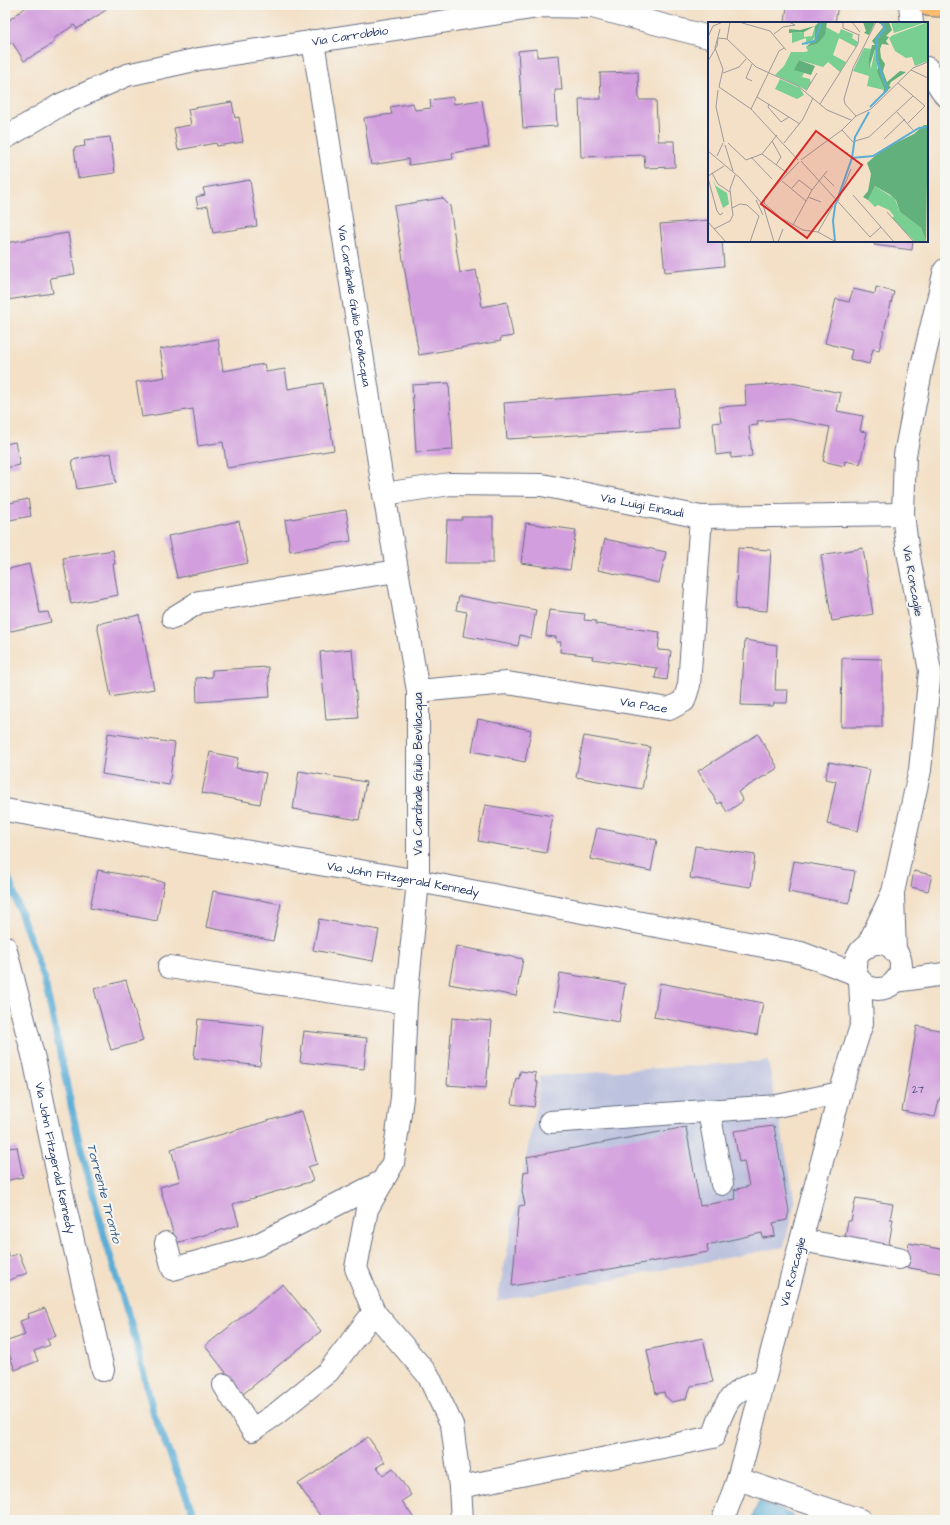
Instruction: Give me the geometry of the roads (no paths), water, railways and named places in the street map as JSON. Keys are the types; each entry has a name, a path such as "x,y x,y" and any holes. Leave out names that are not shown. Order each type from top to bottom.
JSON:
{"main road":[{"path":"929,5 945,6"}],"street":[{"path":"910,5 912,22"},
{"name":"Via Carrobbio","path":"5,138 60,105 127,75 199,59 545,6 592,6 708,37"},
{"name":"Via Cardinale Giulio Bevilacqua","path":"313,41 384,494 418,691 418,881 406,1003 402,1098 393,1163 367,1209 356,1268 374,1312 428,1375 452,1425 460,1487 462,1520"},
{"path":"928,70 939,89 945,95"},
{"name":"Via Roncaglie","path":"881,951 920,770 938,671 907,546 903,514 905,455 922,366 945,270"},
{"name":"Via Luigi Einaudi","path":"384,494 450,484 542,485 701,517 903,514"},
{"name":"Via Pace","path":"418,691 507,683 669,709 684,701 690,685 701,517"},
{"path":"173,618 199,602 397,571"},
{"name":"Via John Fitzgerald Kennedy","path":"5,810 418,881 801,954 875,982"},
{"name":"Via John Fitzgerald Kennedy","path":"5,947 35,1063 61,1189 103,1370"},
{"path":"875,982 856,962 881,951 944,974"},
{"path":"875,982 900,971 881,951"},
{"name":"Via John Fitzgerald Kennedy","path":"801,954 881,951"},
{"path":"169,967 406,1003"},
{"path":"875,982 944,974"},
{"name":"Via Roncaglie","path":"723,1520 738,1479 840,1093 875,982"},
{"path":"550,1122 777,1106 840,1093"},
{"path":"710,1111 722,1184"},
{"path":"166,1243 173,1269 234,1252 257,1245 382,1181"},
{"path":"801,1240 899,1258"},
{"path":"224,1385 252,1430 276,1414 328,1372 374,1312"},
{"path":"460,1487 714,1437 724,1407 733,1394 746,1386 763,1380"},
{"path":"738,1479 860,1520"}],"water":[{"path":"759,1501 794,1516 792,1520 757,1520 752,1518"}],"waterway":[{"name":"Torrente Tronto","path":"5,869 44,978 77,1133 105,1239 132,1327 154,1415 196,1520"}]}
